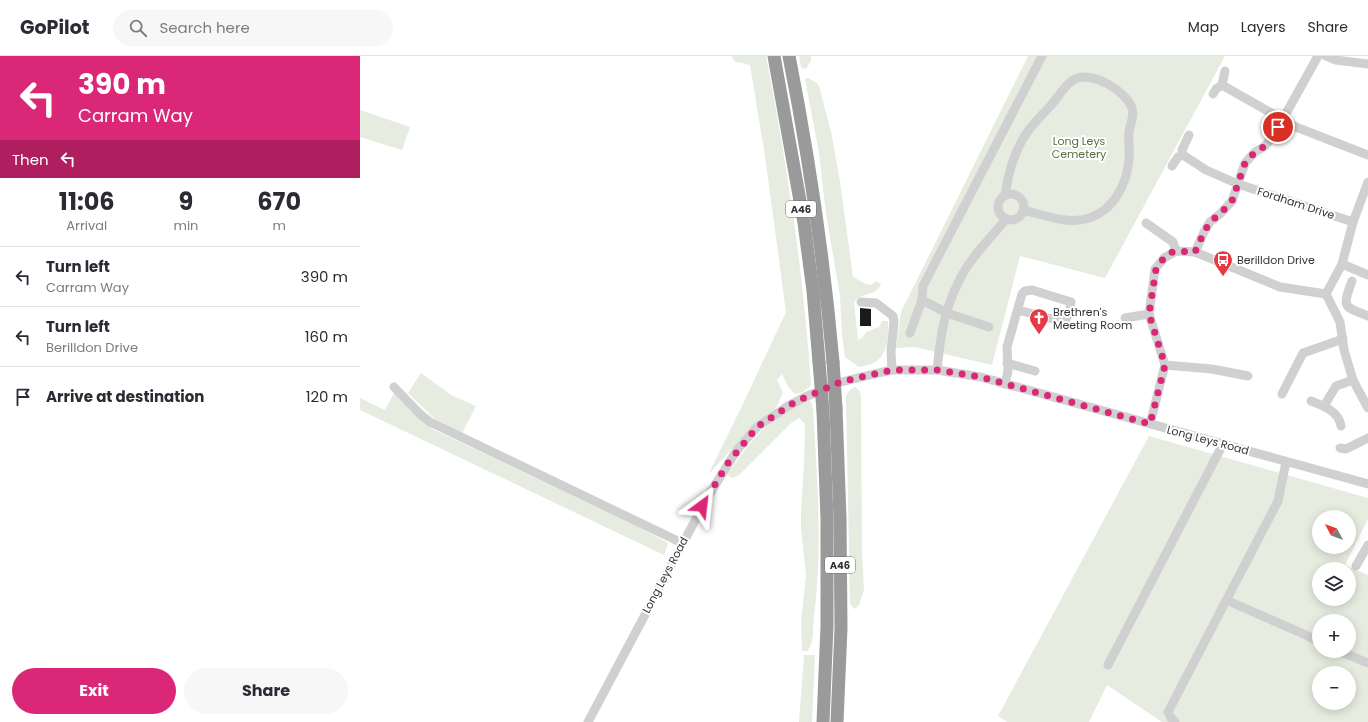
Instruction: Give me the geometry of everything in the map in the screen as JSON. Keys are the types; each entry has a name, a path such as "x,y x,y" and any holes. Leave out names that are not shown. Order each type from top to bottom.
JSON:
{"highway":[{"name":"A46","path":"774,56 804,223 813,291 823,412 827,519 827,626 823,722"},
{"name":"A46","path":"789,56 806,149 824,274 833,362 840,518 841,620 837,722"}],"street":[{"path":"910,333 922,300 923,286 1042,56"},
{"path":"1195,252 1210,222 1232,201 1245,163 1255,152 1265,146 1274,135 1318,56"},
{"path":"1326,56 1336,60 1368,64"},
{"path":"1212,94 1222,85 1226,71"},
{"path":"1005,196 1010,170 1018,147 1028,130 1065,88 1074,80 1087,77 1097,79 1119,92 1128,101 1133,109 1133,121 1129,132 1129,160 1126,176 1122,188 1113,203 1089,218 1073,221 1058,219 1023,210"},
{"path":"1222,85 1282,119 1311,133 1368,155"},
{"path":"1172,166 1178,157 1183,156 1182,150 1189,135"},
{"name":"Fordham Drive","path":"1183,156 1206,170 1238,184 1353,222"},
{"path":"1326,294 1342,264 1353,222 1368,182"},
{"path":"1012,194 1020,198 1024,204 1023,210 1021,216 1018,218 1014,220 1006,219 1002,216 998,209 1000,200 1005,196 1012,194"},
{"path":"937,370 940,337 958,282 970,264 1006,219"},
{"path":"1146,223 1173,242 1176,251"},
{"path":"1150,424 1165,365 1149,314 1156,269 1164,258 1176,251 1195,252 1280,287 1326,294"},
{"path":"1342,264 1368,275"},
{"path":"1352,281 1346,299 1347,305 1349,308 1368,316"},
{"path":"1005,384 1008,371 1007,347 1022,294 1029,290 1071,302 1069,314 1064,322 1018,310"},
{"path":"1326,294 1340,322 1353,380 1368,408"},
{"path":"922,300 947,313 989,327"},
{"path":"861,302 876,303 893,316 894,322 891,351 892,370"},
{"path":"1125,318 1149,314"},
{"path":"1282,394 1303,353 1343,339"},
{"path":"1007,363 1035,371"},
{"path":"1165,365 1212,369 1248,376"},
{"name":"Long Leys Road","path":"588,722 682,543 719,477 737,450 757,427 795,402 840,382 892,370 937,370 981,377 1368,484"},
{"path":"1324,406 1336,386 1353,380"},
{"path":"394,387 420,414 430,422 682,543"},
{"path":"1311,401 1324,406 1336,415 1341,426"},
{"path":"1340,448 1346,449 1368,438"},
{"path":"1108,665 1223,444"},
{"path":"1175,722 1168,712 1278,502 1286,462"},
{"path":"1356,566 1368,545"},
{"path":"1226,600 1312,638"},
{"path":"1356,658 1368,663"}],"green space":[{"path":"732,56 766,56 794,220 804,303 811,386 801,393 795,394 789,388 782,374 777,380 783,393 776,408 751,428 708,475 786,312 765,156 750,65 734,61"},
{"path":"799,56 811,56 811,61 806,69 801,68"},
{"name":"Long Leys Cemetery","path":"1028,56 1225,56 1105,278 1020,256 992,365 915,347 896,348 901,312"},
{"path":"808,78 817,83 819,86 832,136 853,277 866,284 871,285 876,281 881,284 873,293 861,296 854,302 858,340 862,338 866,332 879,327 882,321 888,321 888,338 884,352 875,362 859,367 845,357 840,296 826,214 819,153 805,79"},
{"path":"360,110 410,127 402,150 360,137"},
{"path":"421,373 451,395 476,406 462,433 435,419 408,393"},
{"path":"855,387 860,391 861,400 862,554 864,590 859,605 855,609 850,604 846,396 850,390"},
{"path":"394,393 432,429 633,524 668,543 664,555 360,410 360,398 385,410"},
{"path":"808,399 811,402 813,409 819,538 817,590 812,638 808,651 802,651 801,621 806,576 801,528 805,424 799,418 791,423 738,476 732,478 727,475 747,447 761,431 778,417"},
{"path":"1149,436 1368,498 1368,519 1356,543 1356,510 1312,510 1312,554 1350,554 1346,562 1312,562 1312,606 1356,606 1356,570 1368,575 1368,722 1162,722 1107,685 1089,722 1008,722 998,716"},
{"path":"804,655 815,655 812,722 799,722"}],"building":[{"path":"860,308 871,309 871,326 860,326"}],"place":[{"name":"Berilldon Drive","path":"1223,277"},
{"name":"Brethren's Meeting Room","path":"1039,335"}],"route":[{"path":"702,506 737,450 757,427 795,402 840,382 892,370 937,370 981,377 1150,424 1165,365 1149,314 1153,280 1156,269 1164,258 1170,253 1176,251 1195,252 1210,222 1232,201 1245,163 1255,152 1265,146 1274,135 1278,127"}]}
